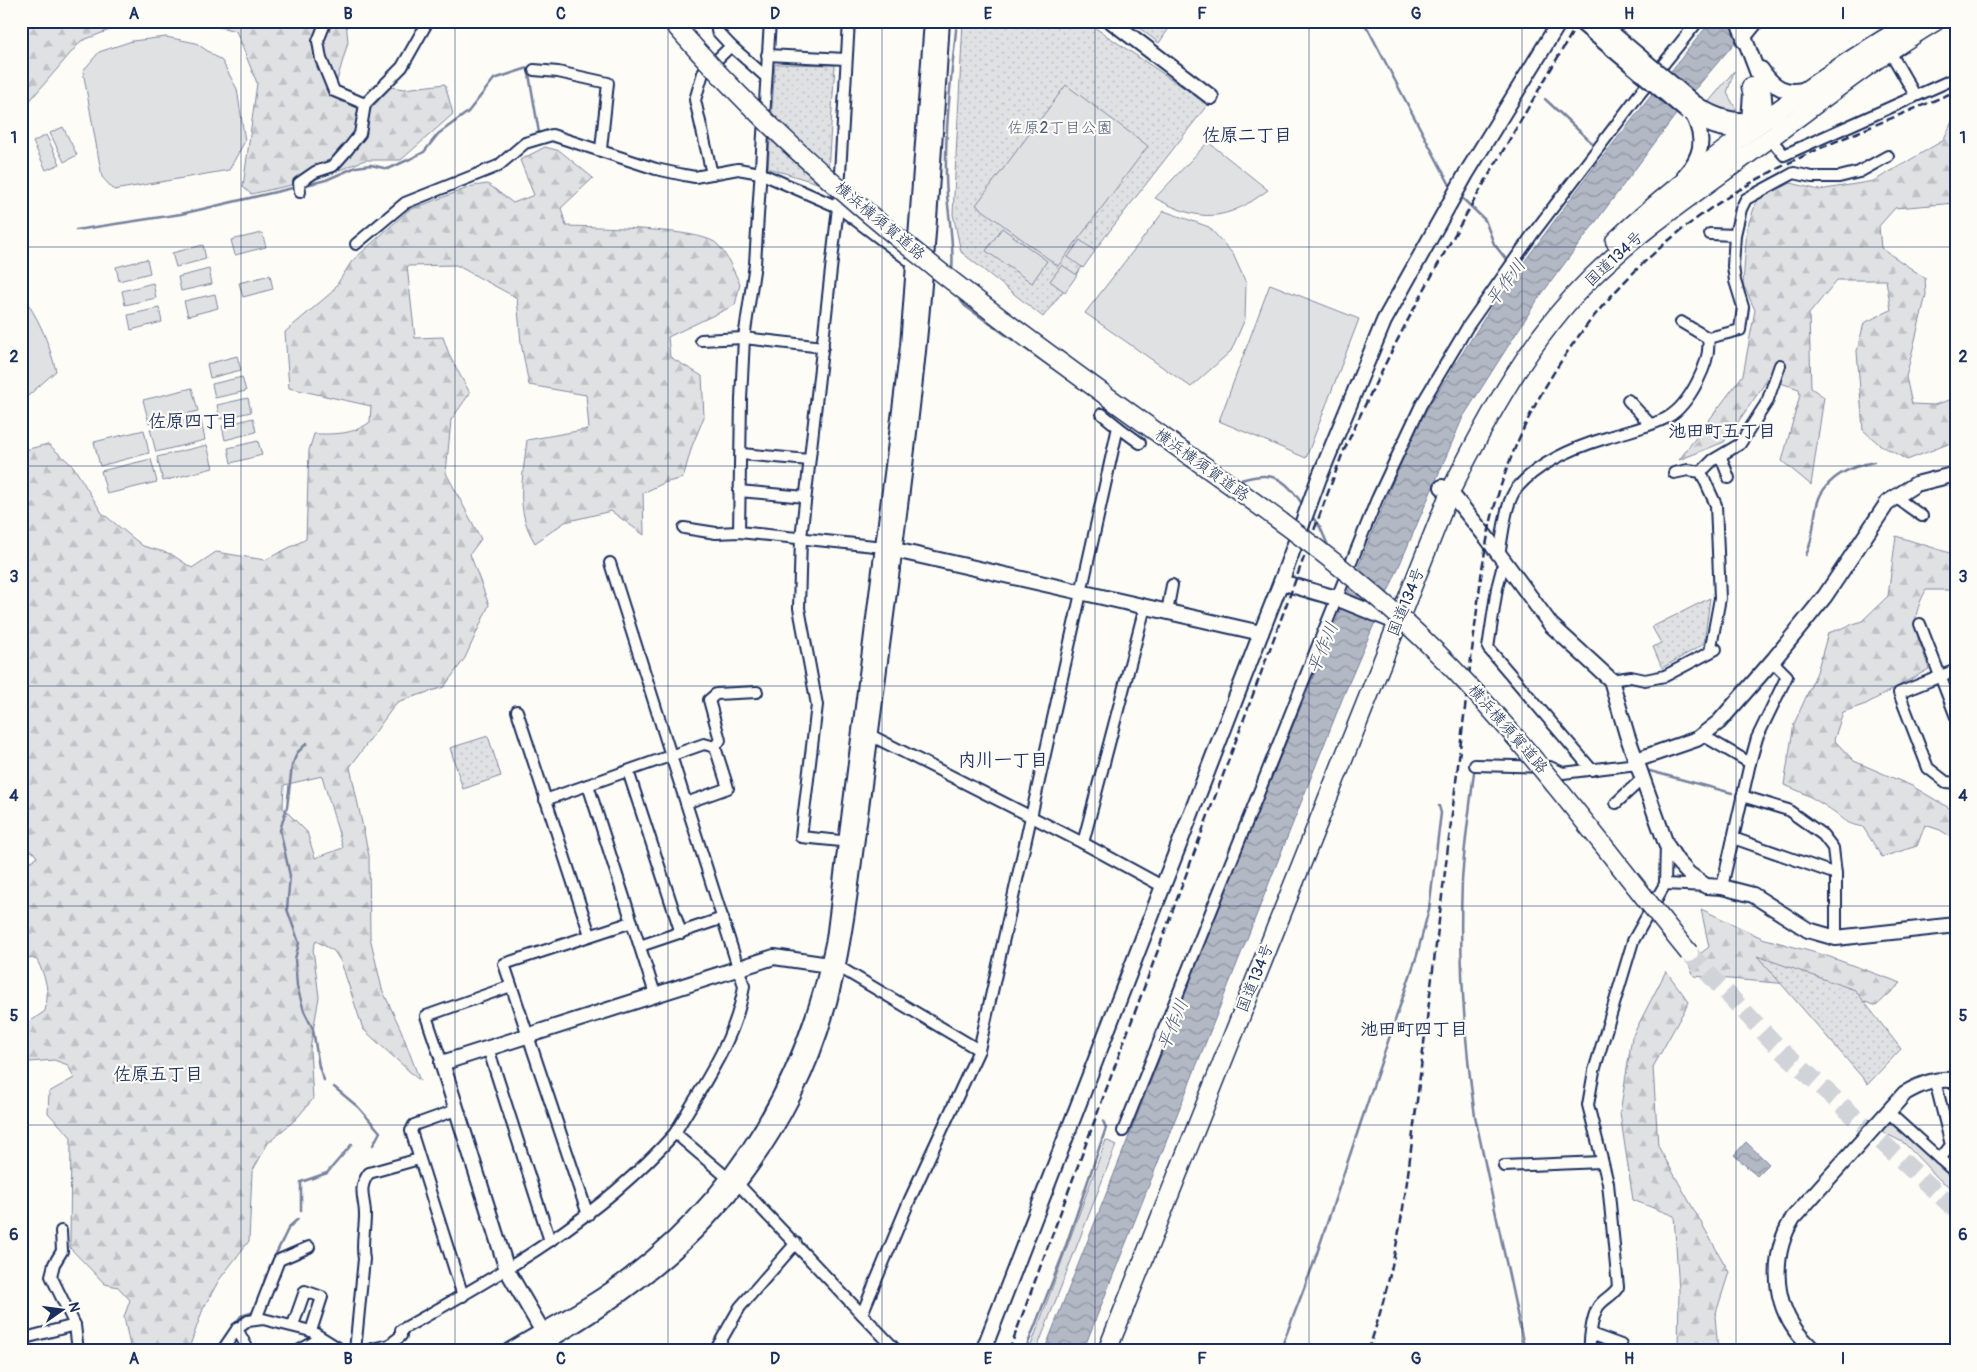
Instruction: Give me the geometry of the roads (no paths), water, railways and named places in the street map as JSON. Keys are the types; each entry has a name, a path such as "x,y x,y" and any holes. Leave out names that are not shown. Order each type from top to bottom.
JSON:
{"highway":[{"name":"横浜横須賀道路","path":"672,21 732,87 785,139 934,266 1039,347 1318,549 1376,596 1418,634 1481,696 1528,749 1692,951 1528,741 1463,669 1399,608 1320,542 1034,336 944,266 796,141 728,75 679,21"},
{"name":"国道134号","path":"1096,1351 1389,620 1475,420 1514,357 1583,272 1666,195 1808,89 1882,39 1914,21"},
{"path":"1751,87 1756,103 1755,129 1780,116 1816,91 1856,74 1889,50 1936,21"},
{"name":"国道134号","path":"1446,489 1522,363 1590,278 1644,231 1736,164 1755,129"},
{"name":"国道134号","path":"1107,1351 1389,620"}],"street":[{"path":"326,21 318,41 327,76 334,91 365,104"},
{"path":"300,192 299,183 315,172 333,166 360,134 365,104 402,67 420,39 428,21"},
{"path":"717,21 717,31 765,76"},
{"path":"739,532 744,338 755,264 765,76 770,21"},
{"path":"849,21 838,206 824,348 801,538 799,608 817,704 801,837 852,842"},
{"path":"509,1351 545,1336 619,1298 658,1267 712,1215 733,1181 771,1137 801,1080 824,1023 852,842 889,549 909,434 920,265 932,21"},
{"path":"920,265 942,21"},
{"path":"1111,21 1211,98"},
{"path":"983,1351 1281,582 1319,478 1384,321 1466,174 1560,21"},
{"path":"1579,21 1692,111 1724,118 1755,129 1784,155 1956,78"},
{"path":"1598,21 1692,111 1699,127 1702,146 1697,160 1666,195"},
{"path":"1123,1131 1339,599 1344,578 1377,499 1421,405 1468,326 1532,236 1698,21"},
{"path":"1730,21 1771,83 1780,89 1791,92 1808,89"},
{"path":"1738,21 1751,87"},
{"path":"1743,40 1759,21"},
{"path":"1743,40 1763,87 1755,129"},
{"path":"712,174 695,100 703,74 731,46"},
{"path":"1889,50 1915,95"},
{"path":"767,55 846,59"},
{"path":"534,70 558,72 608,83 601,150"},
{"path":"356,244 405,203 498,166 525,143 552,135 656,169 695,177 738,169 760,173 838,206 920,265"},
{"path":"1681,322 1708,338 1740,330 1744,316 1743,307 1734,281 1735,235 1741,209 1746,199 1794,174 1812,177 1839,177 1859,172 1888,156"},
{"path":"1710,234 1735,235"},
{"path":"701,340 744,338 824,348"},
{"path":"1592,770 1488,648 1510,500 1516,489 1525,479 1554,460 1584,446 1670,416 1691,391 1703,369 1710,346 1708,338"},
{"path":"1701,472 1713,460 1740,444 1767,402 1780,366"},
{"path":"1628,400 1650,424"},
{"path":"1102,414 1140,443"},
{"path":"862,1314 910,1199 979,1050 1118,427"},
{"path":"741,454 809,460"},
{"path":"1721,457 1730,478"},
{"path":"1674,473 1688,470 1701,472"},
{"path":"1611,680 1631,677 1645,680 1666,676 1714,650 1720,598 1716,505 1701,472"},
{"path":"1475,765 1550,767 1564,773 1592,770 1636,762 1697,739 1718,722 1772,661 1825,596 1888,502 1916,484 1956,474"},
{"path":"1446,489 1551,625 1611,680 1636,762 1666,844 1677,861 1706,886"},
{"path":"739,491 805,497"},
{"path":"1895,497 1922,516"},
{"path":"684,528 716,533 739,532 801,538 889,549 1261,633"},
{"path":"364,1351 389,1344 402,1336 401,1330 507,1270 588,1215 648,1164 675,1133 729,1040 744,986 610,563"},
{"path":"1281,582 1339,599 1389,620"},
{"path":"1167,612 1172,586"},
{"path":"1083,843 1145,607"},
{"path":"1920,624 1956,717"},
{"path":"1722,887 1757,738 1787,676 1772,661"},
{"path":"1956,670 1899,693 1928,768 1946,782 1956,783"},
{"path":"715,747 720,740 709,700 716,694 757,692"},
{"path":"517,711 590,935"},
{"path":"866,733 1030,818 1083,843 1162,886"},
{"path":"1702,735 1750,763"},
{"path":"545,800 704,744 715,747"},
{"path":"686,803 728,788 715,747"},
{"path":"628,771 681,933"},
{"path":"1616,802 1643,778"},
{"path":"588,785 655,994"},
{"path":"1742,796 1788,810 1823,835 1833,848 1836,874 1836,938"},
{"path":"1733,838 1836,874"},
{"path":"1590,1351 1591,1334 1598,1306 1614,1294 1618,1287 1608,1183 1601,1162 1588,1105 1594,1071 1633,941 1665,884 1666,844"},
{"path":"1665,884 1722,887 1753,895 1808,930 1836,938 1956,925"},
{"path":"640,946 723,918"},
{"path":"588,1215 504,964 632,922"},
{"path":"442,1063 774,957 834,966 979,1050"},
{"path":"512,986 426,1016 507,1270 545,1336"},
{"path":"488,1048 550,1241"},
{"path":"1935,1080 1951,1145 1940,1159"},
{"path":"1814,1351 1796,1331 1785,1312 1777,1271 1779,1249 1785,1230 1793,1218 1905,1093 1935,1080 1956,1081"},
{"path":"456,1110 414,1125 411,1131 418,1159 463,1296"},
{"path":"1887,1111 1956,1172"},
{"path":"675,1133 733,1181 796,1243 897,1351"},
{"path":"354,1351 364,1259 361,1245 365,1214 361,1193 363,1183 369,1173 418,1159"},
{"path":"1504,1166 1601,1162"},
{"path":"61,1231 62,1251 54,1264 51,1276 75,1325 78,1351"},
{"path":"715,1351 740,1307 796,1243"},
{"path":"256,1319 278,1260 309,1247"},
{"path":"293,1325 305,1291 322,1297 311,1331"},
{"path":"222,1351 237,1329 256,1319 293,1325 311,1331 343,1351"},
{"path":"21,1339 75,1325"},
{"path":"237,1329 249,1351"},
{"path":"1591,1334 1621,1345"},
{"path":"531,1351 545,1336"},
{"path":"298,1351 321,1338"},
{"path":"389,1344 400,1351"}],"water":[{"name":"平作川","path":"1711,21 1753,21 1692,93 1538,299 1463,417 1345,692 1083,1351 1044,1351 1241,853 1415,428 1496,300 1592,170"},
{"path":"1746,1142 1769,1164 1757,1176 1734,1155"}],"waterway":[{"path":"952,271 953,259 946,187 946,156 949,98 957,21"},
{"path":"1362,21 1368,29 1452,189"},
{"path":"302,186 326,180 356,167 371,165 388,169 424,152 438,134 468,112 494,79 528,68 539,133"},
{"path":"1545,99 1592,143"},
{"path":"76,230 181,214 297,187"},
{"name":"平作川","path":"1460,196 1485,220 1494,244 1509,263"},
{"path":"955,293 965,306 1210,480"},
{"path":"1806,555 1811,540 1818,500 1826,487 1844,472 1874,462"},
{"path":"1237,481 1260,476 1276,478 1289,487 1303,505"},
{"path":"1311,515 1320,527 1330,550"},
{"path":"307,743 297,753 292,766 287,807 280,830 290,876 287,909 299,943 295,959 297,986 304,1011 313,1029 319,1067 324,1080"},
{"path":"1646,770 1732,793"},
{"path":"1474,772 1462,881 1461,940 1465,1028 1475,1116 1525,1351"},
{"path":"1280,1351 1313,1265 1417,955 1429,909 1441,813 1439,806"},
{"path":"334,1087 358,1107 380,1132 373,1145"},
{"path":"1025,1351 1062,1257 1106,1128 1103,1121"},
{"path":"301,1211 301,1182 327,1173 352,1144"},
{"path":"269,1268 289,1227 298,1219"},
{"path":"262,1290 266,1275"},
{"path":"234,1325 241,1316 254,1312"}],"tunnel":[{"path":"1689,953 1774,1043 1956,1210"}],"railway":[{"path":"1009,1351 1342,455 1368,399 1425,289 1485,181 1579,21"},
{"path":"1368,1351 1387,1285 1405,1196 1488,533 1497,498 1514,451 1535,405 1560,362 1622,284 1658,250 1697,218 1739,190 1791,162 1956,91"}],"district":[{"name":"佐原二丁目","path":"1247,135"},
{"name":"佐原四丁目","path":"193,421"},
{"name":"池田町五丁目","path":"1722,431"},
{"name":"内川一丁目","path":"1003,760"},
{"name":"池田町四丁目","path":"1414,1029"},
{"name":"佐原五丁目","path":"158,1074"}],"park label":[{"name":"佐原2丁目公園","path":"1060,128"}]}
